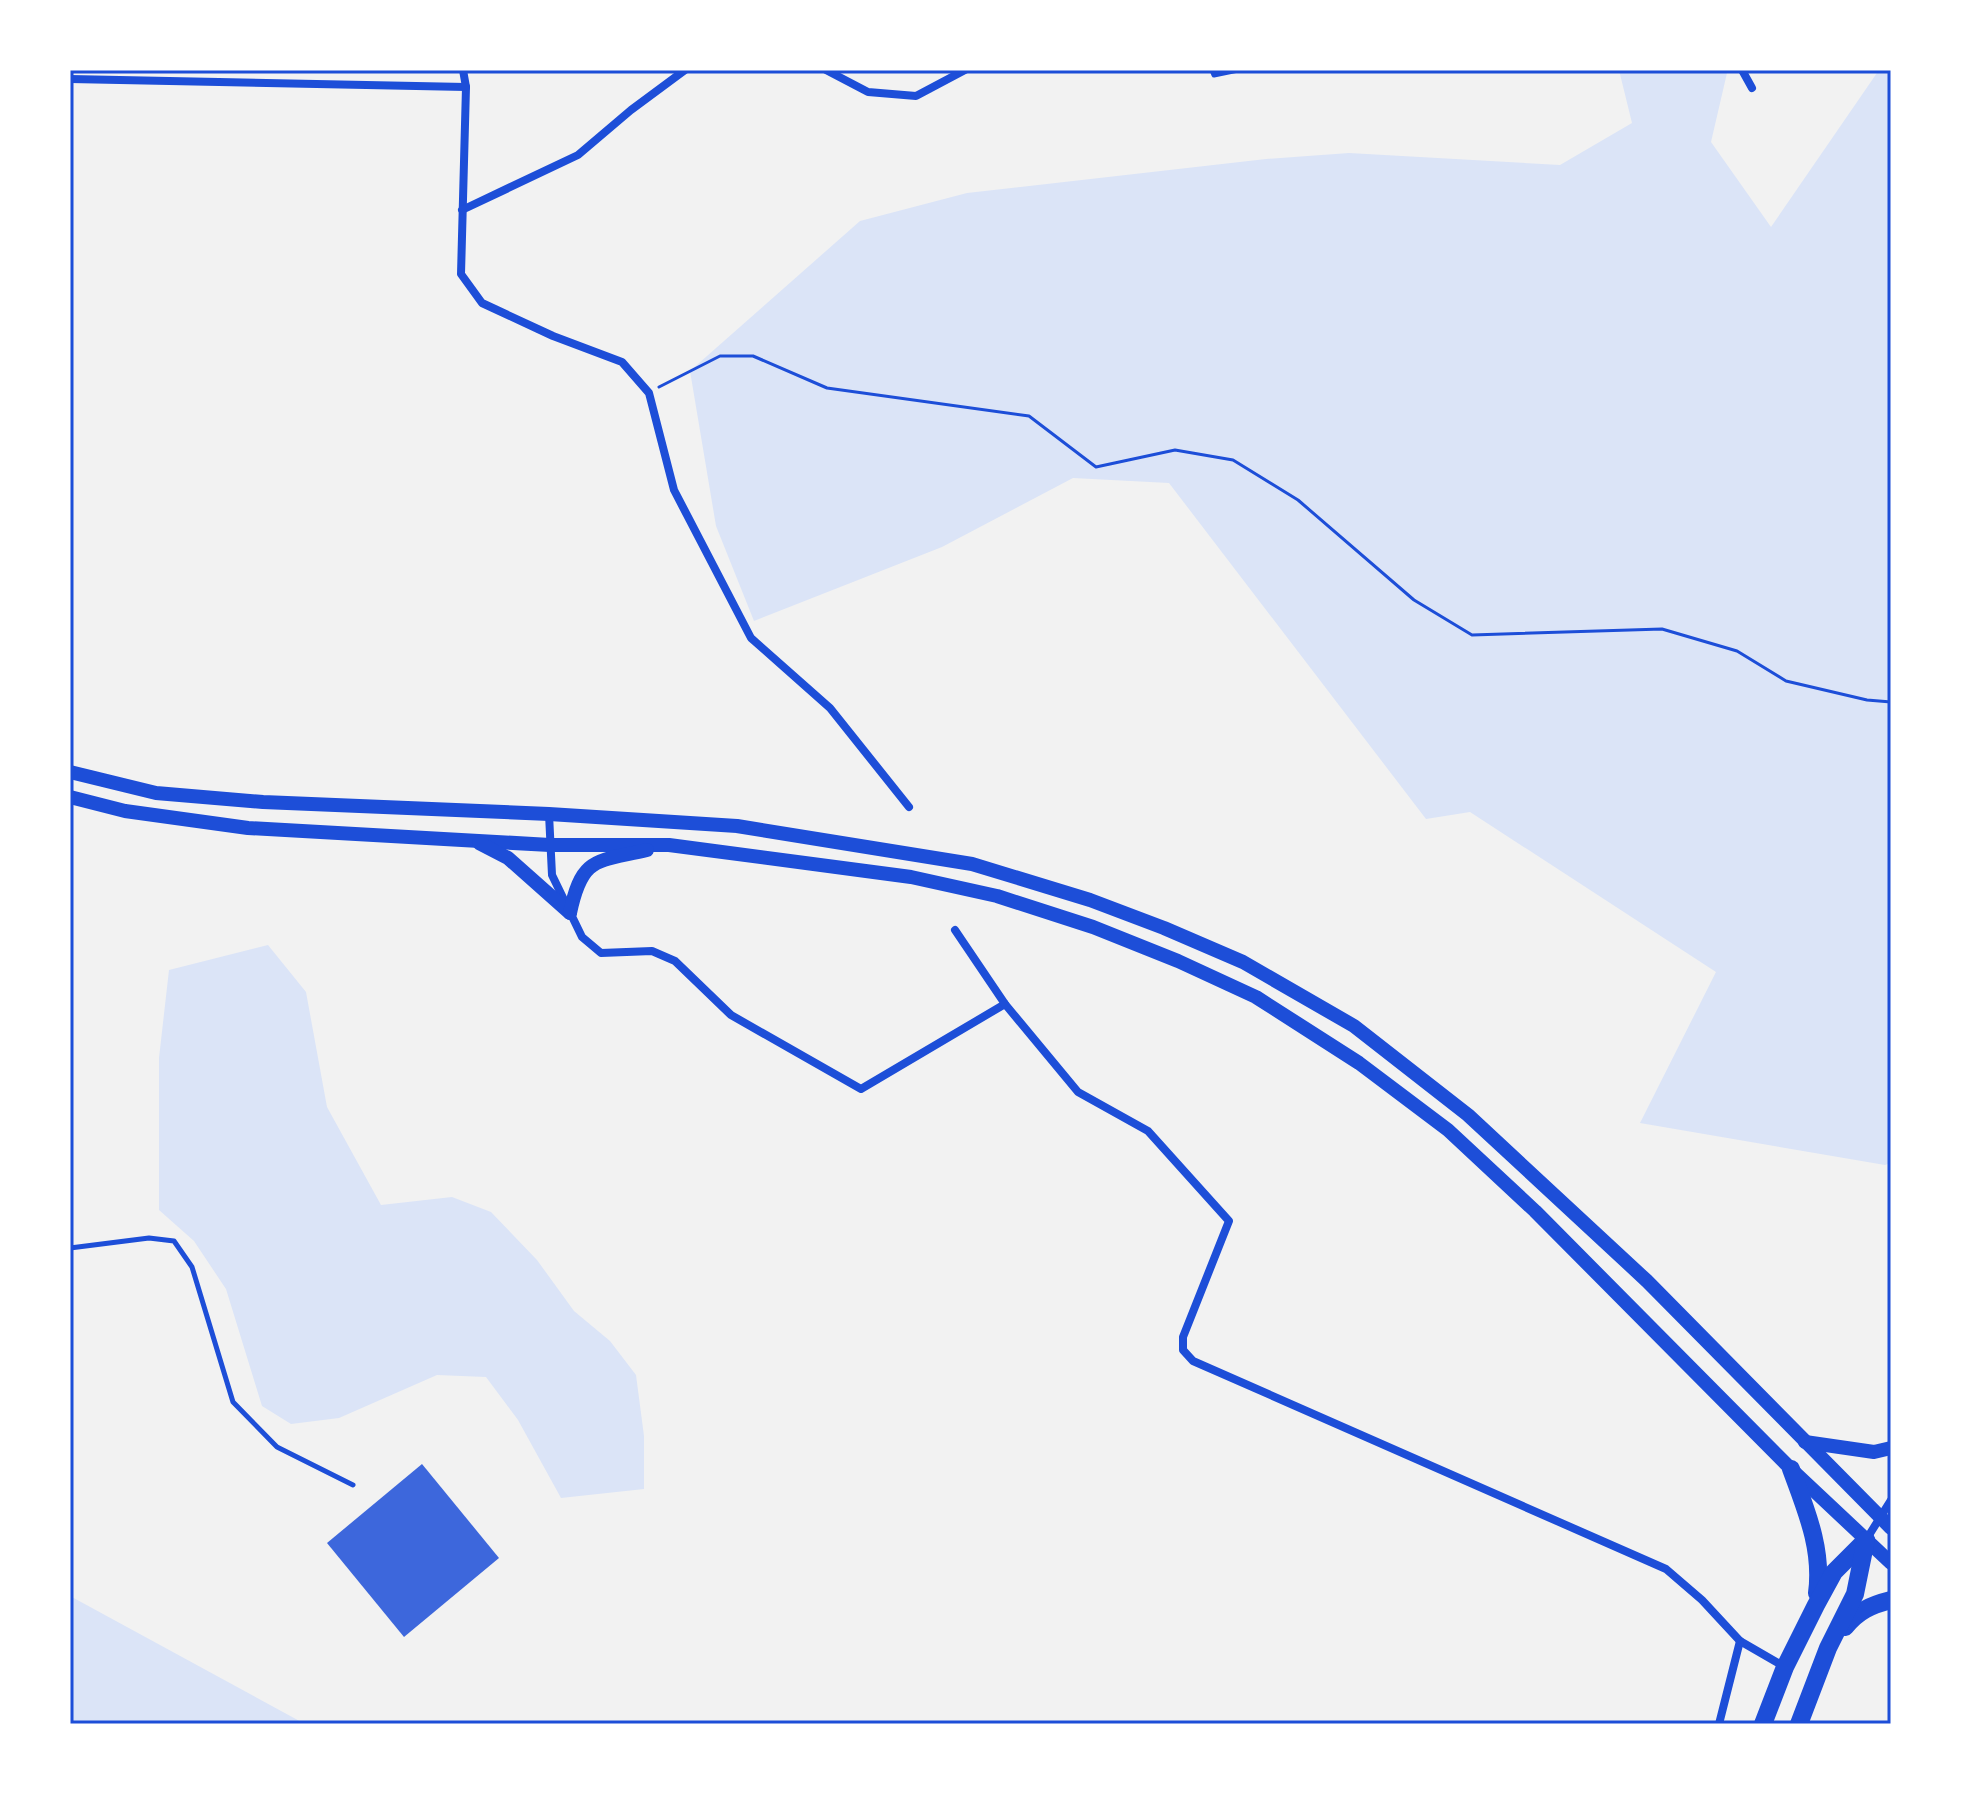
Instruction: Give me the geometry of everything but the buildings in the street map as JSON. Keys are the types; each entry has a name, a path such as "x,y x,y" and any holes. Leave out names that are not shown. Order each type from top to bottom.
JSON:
{"highway":[{"path":"1791,1469 1813,1529 1820,1574 1816,1605"},
{"path":"1763,1724 1785,1667 1834,1572 1866,1540"},
{"path":"1799,1724 1828,1648 1855,1594 1866,1540"},
{"path":"1828,1648 1856,1614 1873,1604 1891,1600"}],"main road":[{"path":"70,772 156,793 263,802 549,814 737,826 972,864 1090,900 1243,962 1354,1026 1468,1115 1647,1281 1891,1528"},
{"path":"70,797 125,811 248,828 550,845 669,845 911,877 997,896 1093,927 1178,961 1256,997 1359,1063 1448,1130 1535,1211 1791,1469 1891,1563"},
{"path":"475,840 508,858 570,913 576,885 590,865 669,845"},
{"path":"1805,1442 1874,1452 1891,1448"}],"street":[{"path":"463,70 466,87 461,274 482,303 553,336 622,362 649,393 674,490 751,638 830,708 909,807"},
{"path":"462,210 578,155 685,70"},
{"path":"826,70 868,92 916,96 965,70"},
{"path":"1742,70 1752,88"},
{"path":"70,79 466,87"},
{"path":"549,814 552,875 582,937 601,953 652,951 675,961 731,1015 861,1089 1005,1004"},
{"path":"955,930 1005,1004 1078,1092 1148,1131 1229,1221 1183,1337 1183,1350 1193,1361 1666,1569 1702,1600 1740,1641 1785,1667"},
{"path":"1866,1540 1891,1500"},
{"path":"1719,1724 1740,1641"}],"lane":[{"path":"1212,70 1214,75 1238,70"},
{"path":"70,1248 149,1238 174,1241 192,1267 233,1402 277,1447 353,1485"}],"path":[{"path":"649,393 720,356 753,356 827,388 1029,416 1096,467 1175,450 1233,460 1298,500 1414,600 1472,635 1662,629 1737,651 1786,681 1867,700 1891,702"}],"shaded area":[{"path":"1619,70 1726,70 1711,142 1771,227 1879,70 1891,70 1891,1163 1885,1165 1640,1123 1716,972 1470,812 1426,819 1169,483 1073,478 942,547 754,621 716,526 690,371 860,221 967,193 1266,159 1349,153 1560,165 1632,123"},
{"path":"268,945 306,992 327,1107 381,1205 452,1197 491,1212 537,1260 574,1311 610,1341 636,1375 644,1436 644,1489 561,1498 518,1420 486,1377 437,1375 339,1418 291,1424 262,1406 226,1289 194,1241 159,1210 159,1058 169,970"},
{"path":"70,1596 305,1724 70,1724"}]}
